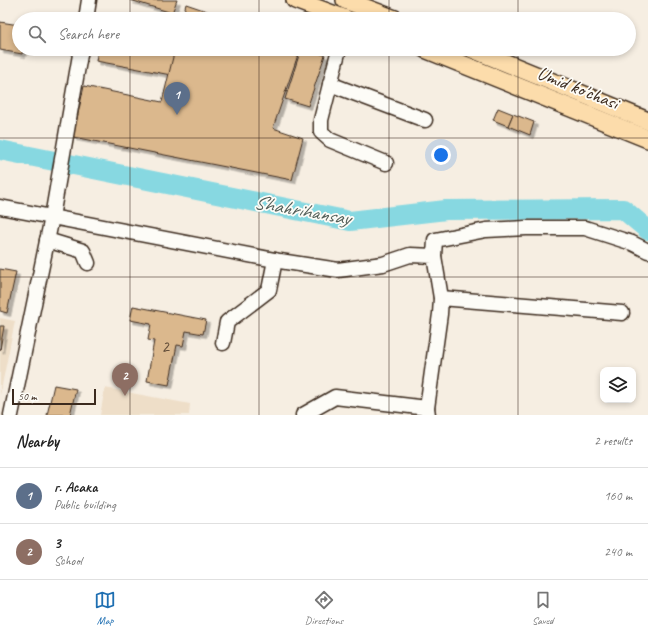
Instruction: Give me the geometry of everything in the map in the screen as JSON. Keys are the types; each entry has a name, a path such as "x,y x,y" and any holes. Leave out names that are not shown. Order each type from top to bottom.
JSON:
{"main road":[{"path":"295,0 327,12"},
{"path":"345,0 377,12"},
{"name":"Umid ko'chasi","path":"442,56 648,139"},
{"name":"Umid ko'chasi","path":"489,56 648,121"}],"street":[{"path":"87,12 90,0"},
{"path":"11,415 53,211 80,56"},
{"path":"337,56 320,120 320,132 330,140 386,163"},
{"path":"330,84 425,120"},
{"path":"0,207 53,211 278,260 338,270 383,264 410,256 434,256"},
{"path":"303,415 335,397 428,411 441,298 434,256 435,240 486,230 585,228 648,251"},
{"path":"47,240 83,251 88,263"},
{"path":"223,343 227,322 269,290 278,260"},
{"path":"441,298 622,313"}],"shaded area":[{"path":"0,318 15,321 0,395"},
{"path":"105,388 190,404 189,415 100,415"}],"building":[{"path":"130,0 177,0 172,12"},
{"path":"186,4 209,12 184,12"},
{"path":"0,22 12,24 12,52 0,50"},
{"path":"97,56 175,56 171,75 96,61"},
{"path":"173,56 298,56 273,128 303,138 292,180 73,137 84,86 162,102"},
{"path":"299,56 325,56 308,106 285,99"},
{"path":"498,108 513,114 508,126 493,120"},
{"path":"513,114 534,122 530,135 508,126"},
{"path":"0,269 16,272 7,313 0,311"},
{"path":"133,306 206,320 203,334 186,331 183,346 177,345 169,385 147,381 154,341 148,340 151,324 130,320"},
{"path":"0,326 4,326 0,350"},
{"path":"54,385 76,389 70,415 47,415"}],"waterway":[{"name":"Shahrihansay","path":"0,150 350,221 446,210 623,209 648,230"}],"place":[{"name":"г. Асака","path":"177,115"},
{"name":"3","path":"125,396"}]}
